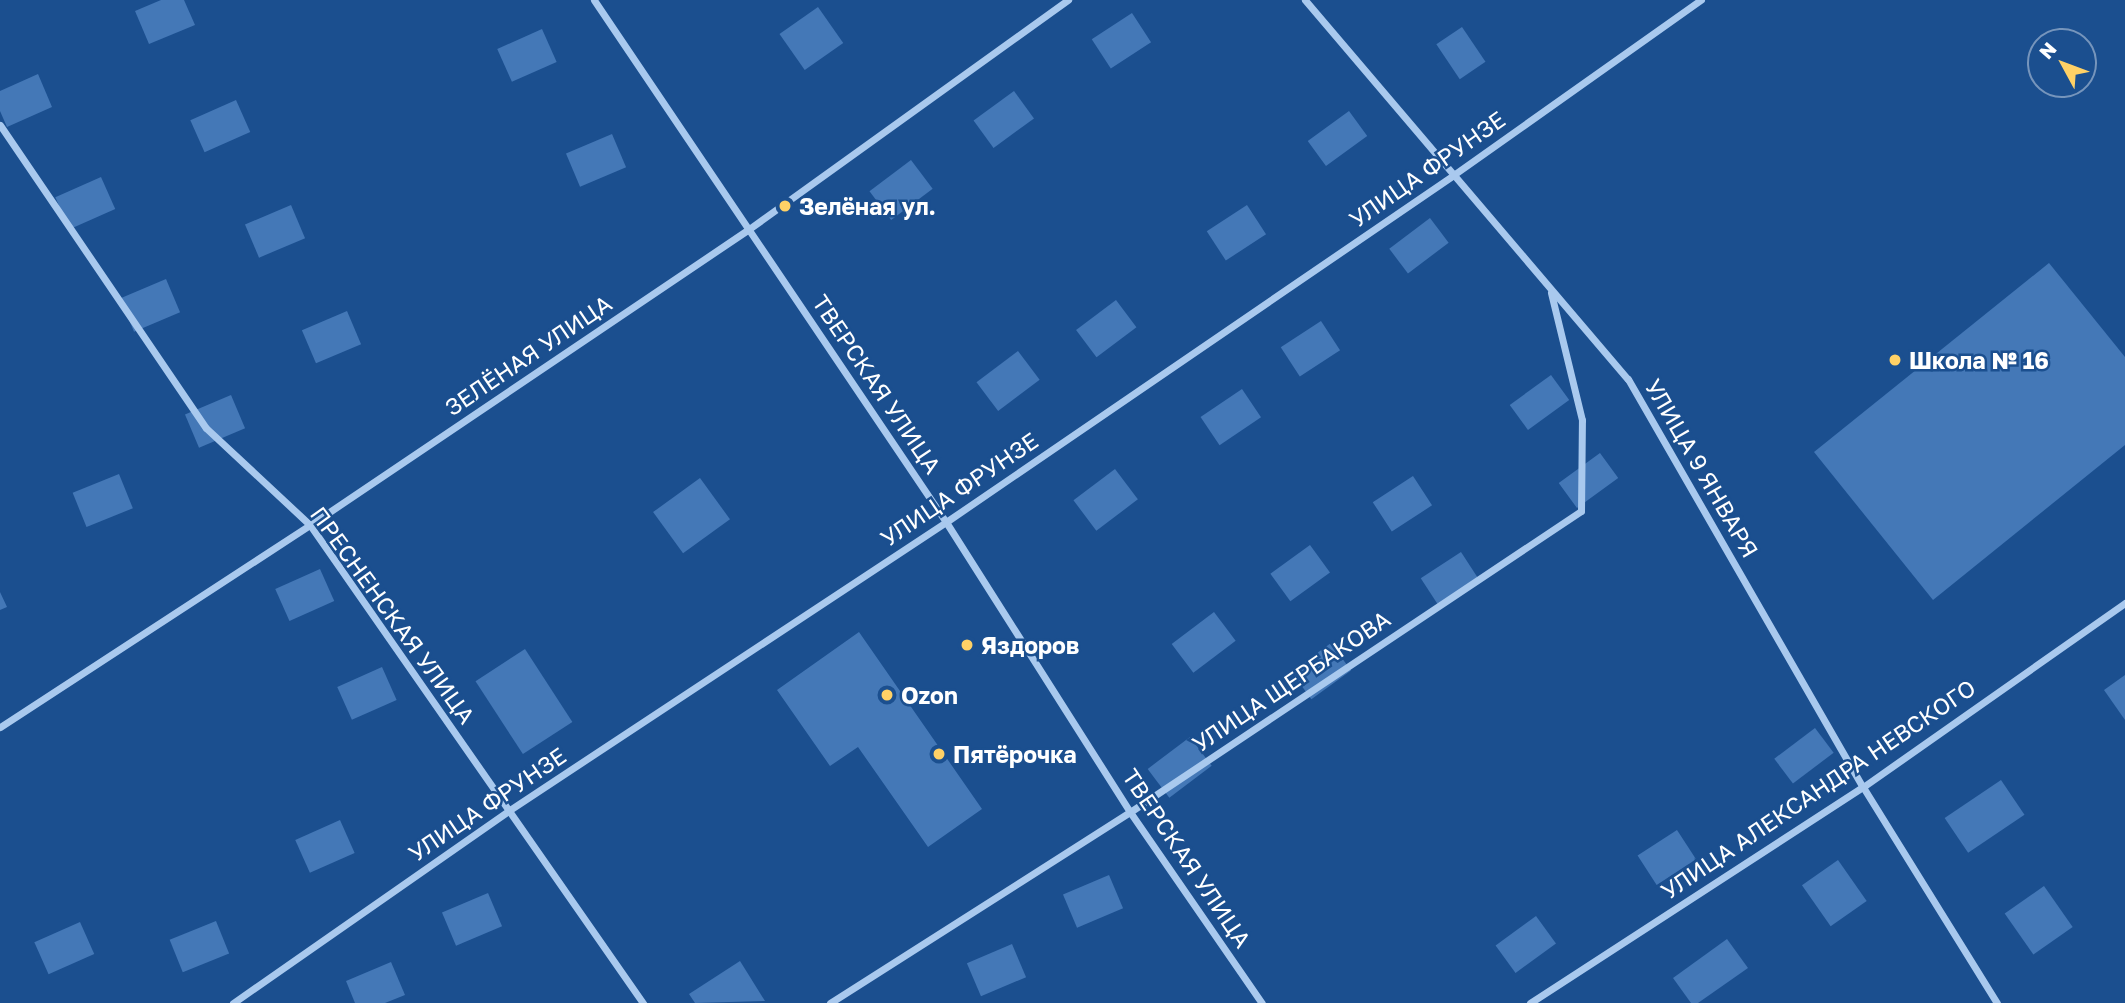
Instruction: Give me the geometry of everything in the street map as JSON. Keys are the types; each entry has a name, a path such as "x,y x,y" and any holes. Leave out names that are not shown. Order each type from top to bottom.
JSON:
{"street":[{"name":"ТВЕРСКАЯ УЛИЦА","path":"594,0 946,522 1130,812 1262,1003"},
{"name":"ЗЕЛЁНАЯ УЛИЦА","path":"0,727 310,525 749,229 1068,0"},
{"name":"УЛИЦА 9 ЯНВАРЯ","path":"1306,0 1452,176 1628,379 1863,787 1997,1003"},
{"name":"УЛИЦА ФРУНЗЕ","path":"233,1003 508,811 946,522 1452,176 1701,0"},
{"name":"ПРЕСНЕНСКАЯ УЛИЦА","path":"0,125 206,428 310,525 643,1003"},
{"name":"УЛИЦА ЩЕРБАКОВА","path":"830,1003 1130,812 1581,511 1582,420 1550,289"},
{"name":"УЛИЦА АЛЕКСАНДРА НЕВСКОГО","path":"1530,1003 1863,787 2125,603"}],"building":[{"path":"161,0 184,0 195,25 149,44 135,11"},
{"path":"818,7 843,43 805,70 779,34"},
{"path":"1132,13 1151,42 1111,68 1092,39"},
{"path":"1462,27 1485,62 1460,79 1436,44"},
{"path":"542,29 557,62 512,82 497,49"},
{"path":"38,74 52,107 7,127 0,111 0,91"},
{"path":"1014,91 1034,119 994,148 974,120"},
{"path":"236,100 250,132 205,152 190,120"},
{"path":"1349,111 1367,136 1326,166 1308,141"},
{"path":"612,134 626,167 580,187 566,154"},
{"path":"911,160 933,189 891,220 869,191"},
{"path":"101,177 115,209 70,229 55,197"},
{"path":"291,205 305,238 259,258 245,225"},
{"path":"1247,205 1266,234 1226,260 1207,231"},
{"path":"1430,218 1449,243 1408,273 1389,249"},
{"path":"2049,263 2125,357 2125,445 1933,600 1814,452"},
{"path":"166,279 180,312 134,332 120,299"},
{"path":"1116,300 1136,327 1097,357 1076,330"},
{"path":"347,311 361,344 316,363 302,330"},
{"path":"1321,321 1340,350 1300,376 1281,347"},
{"path":"1018,351 1040,380 998,411 976,382"},
{"path":"1551,375 1569,400 1528,430 1510,405"},
{"path":"1242,389 1261,417 1220,445 1201,417"},
{"path":"231,395 245,428 199,448 185,415"},
{"path":"1600,453 1618,478 1577,508 1559,483"},
{"path":"1115,469 1138,499 1096,531 1073,500"},
{"path":"119,474 133,508 87,527 73,493"},
{"path":"1413,476 1432,505 1392,531 1373,502"},
{"path":"700,478 730,519 683,553 653,512"},
{"path":"1310,545 1330,573 1290,601 1270,574"},
{"path":"1461,552 1480,581 1440,607 1421,578"},
{"path":"320,569 334,601 289,621 275,589"},
{"path":"0,592 7,607 0,610"},
{"path":"1214,612 1236,641 1193,673 1172,644"},
{"path":"859,632 982,809 928,847 858,747 830,766 777,690"},
{"path":"1331,643 1351,671 1311,699 1291,672"},
{"path":"525,649 572,722 523,754 476,681"},
{"path":"382,667 397,700 352,720 337,687"},
{"path":"2125,675 2125,720 2104,690"},
{"path":"1815,728 1834,753 1793,783 1774,759"},
{"path":"1190,737 1212,766 1169,798 1148,769"},
{"path":"2001,780 2024,815 1968,853 1945,818"},
{"path":"340,820 355,853 310,873 295,840"},
{"path":"1677,830 1696,859 1657,885 1638,856"},
{"path":"1838,860 1867,901 1831,926 1802,885"},
{"path":"1109,875 1123,908 1077,928 1063,895"},
{"path":"2044,886 2073,927 2033,954 2005,914"},
{"path":"488,893 502,926 456,946 442,913"},
{"path":"1536,916 1556,944 1516,973 1496,945"},
{"path":"216,921 229,953 183,972 170,940"},
{"path":"80,922 94,954 49,974 34,942"},
{"path":"1727,939 1748,968 1698,1003 1691,1003 1673,978"},
{"path":"1012,944 1026,977 981,996 967,963"},
{"path":"740,961 765,1001 695,1003 689,994"},
{"path":"391,962 405,995 385,1003 355,1003 346,981"}],"place":[{"name":"Зелёная ул.","path":"785,206"},
{"name":"Школа № 16","path":"1895,360"},
{"name":"Яздоров","path":"967,645"},
{"name":"Ozon","path":"887,695"},
{"name":"Пятёрочка","path":"939,754"}]}
